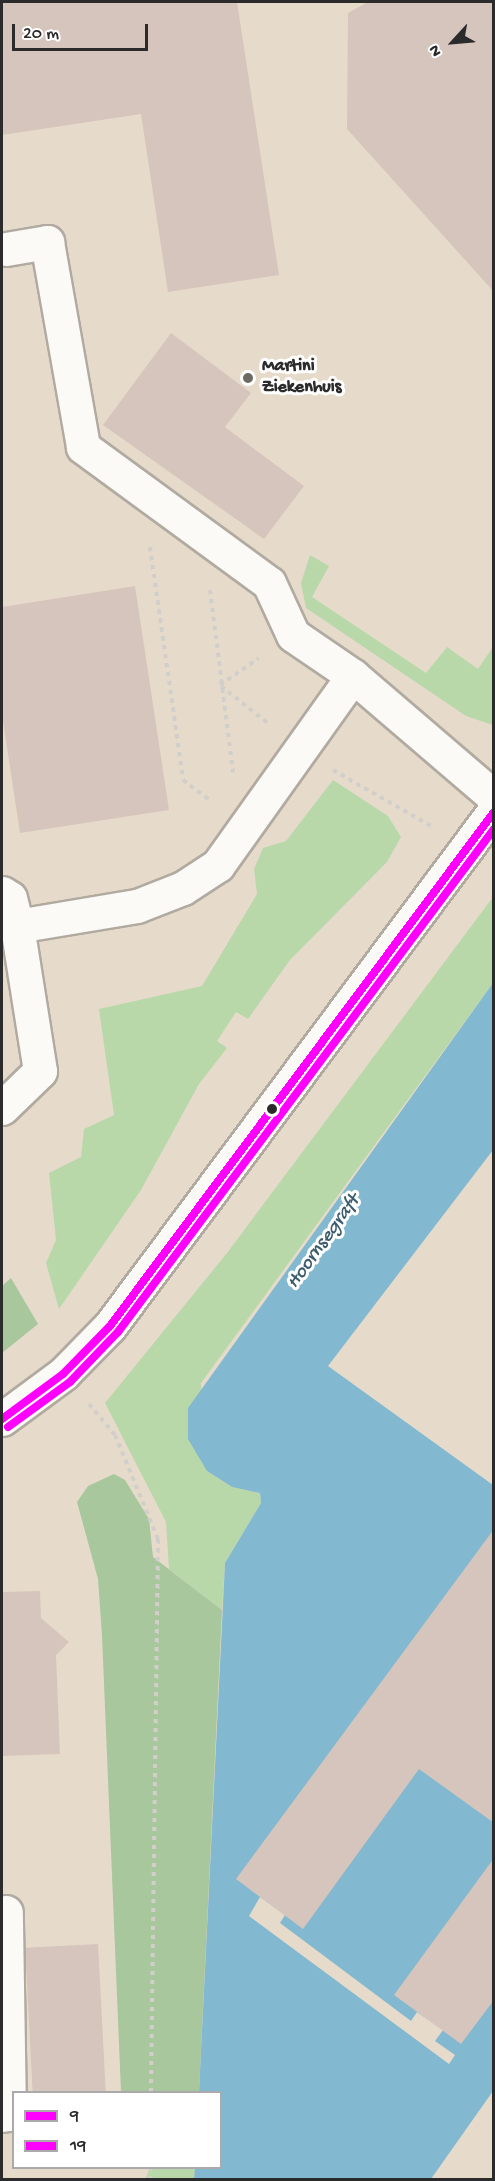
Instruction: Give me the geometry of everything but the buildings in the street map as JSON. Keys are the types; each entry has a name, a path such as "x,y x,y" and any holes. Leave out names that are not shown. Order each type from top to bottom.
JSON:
{"street":[{"path":"3,240 46,242 83,447 269,583 293,635 353,676 494,797"},
{"path":"17,926 137,906 183,888 218,865 353,676"},
{"path":"2,1419 63,1374 152,1271 494,811"},
{"path":"2,893 10,898 17,926 40,1071 2,1108"},
{"path":"2,2115 9,2115 6,1912"}],"path":[{"path":"148,537 183,780 245,827"},
{"path":"220,685 293,635"},
{"path":"220,685 301,749 396,811 470,843"},
{"path":"220,685 233,777"},
{"path":"63,1374 115,1435 158,1539 151,2091"}],"green space":[{"path":"310,555 329,566 312,597 426,673 447,647 478,669 493,647 493,725 466,716 306,608 301,583"},
{"path":"333,780 388,816 401,837 387,862 290,960 248,1019 236,1012 217,1041 227,1048 199,1084 141,1190 59,1309 46,1263 56,1240 49,1173 81,1157 84,1129 114,1115 99,1009 202,986 257,894 254,869 263,848 286,841"},
{"path":"493,897 493,983 201,1383 207,1471 232,1487 260,1493 261,1503 225,1563 222,1610 169,1569 166,1522 105,1403 227,1253"},
{"path":"11,1278 38,1324 2,1353 2,1286"},
{"path":"114,1474 125,1480 149,1519 153,1557 222,1610 199,2091 121,2091 98,1579 77,1502 88,1486"},
{"path":"150,2169 195,2169 194,2179 145,2180"}],"water":[{"name":"Hoornsegraft","path":"493,983 493,1150 328,1366 493,1485 493,2091 431,2179 194,2179 195,2169 222,2169 222,2091 199,2091 225,1563 261,1503 260,1493 232,1487 207,1471 188,1439 188,1408"}],"pier":[{"path":"260,1897 285,1915 280,1923 411,2021 417,2012 443,2030 435,2041 455,2055 449,2064 249,1916"}],"transit line":[{"name":"9","path":"2,1419 63,1374 110,1326 494,812"},
{"name":"19","path":"8,1427 70,1382 118,1332 494,829"}],"place":[{"name":"Martini Ziekenhuis","path":"248,378"}]}
